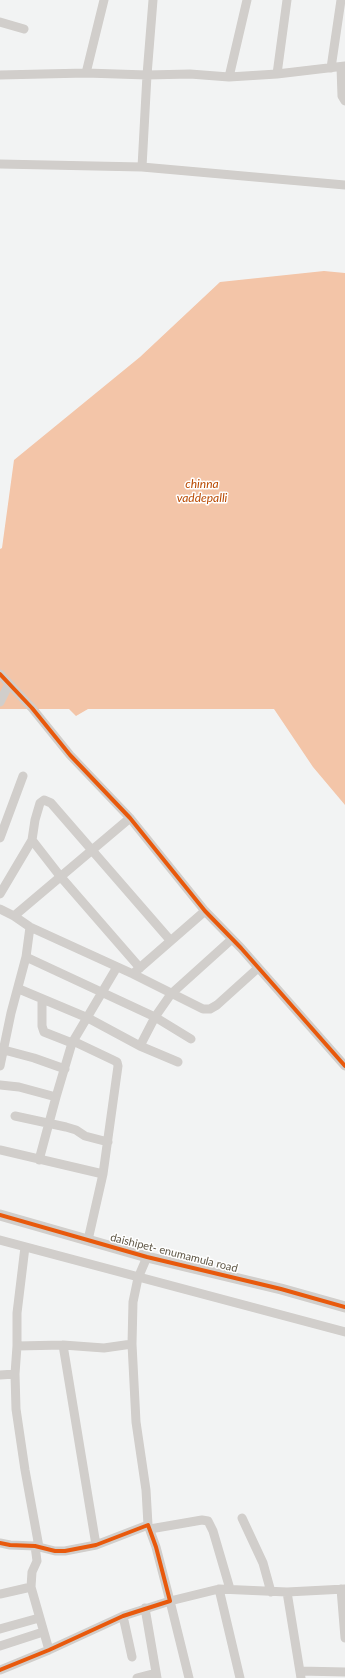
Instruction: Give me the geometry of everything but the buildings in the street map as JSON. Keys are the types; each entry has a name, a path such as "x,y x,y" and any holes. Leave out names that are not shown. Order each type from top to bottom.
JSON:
{"street":[{"path":"86,73 104,0"},
{"path":"142,167 153,0"},
{"path":"229,76 246,0"},
{"path":"277,74 287,0"},
{"path":"331,68 341,0"},
{"path":"0,22 24,29"},
{"path":"0,75 86,73 229,76 277,74 343,67 342,96 345,101"},
{"path":"0,164 142,167 345,184"},
{"path":"0,674 32,708 70,755 130,818 205,911 232,939 345,1066"},
{"path":"0,702 9,684"},
{"path":"0,838 23,776"},
{"path":"0,894 32,840 37,811 40,803 44,800 50,803 170,940"},
{"path":"14,916 130,818"},
{"path":"32,840 136,971 172,994 197,1007 210,1009 217,1005 258,968"},
{"path":"0,909 14,916 30,927 117,967 136,971"},
{"path":"136,971 205,911"},
{"path":"0,1066 11,1013 26,957 30,927"},
{"path":"140,1046 155,1017 172,994 232,939"},
{"path":"26,957 155,1017 191,1039"},
{"path":"39,1160 48,1124 73,1042 117,967"},
{"path":"18,989 88,1018 140,1046 178,1062"},
{"path":"42,999 42,1026 44,1032 73,1042 113,1060 117,1062 118,1066 103,1174 88,1240"},
{"path":"4,1050 34,1058 65,1069"},
{"path":"0,1085 19,1087 56,1097"},
{"path":"15,1116 76,1130 85,1136 108,1142"},
{"path":"0,1150 103,1174"},
{"name":"daishipet- enumamula road","path":"0,1215 147,1257 281,1289 345,1307"},
{"path":"0,1240 345,1332"},
{"path":"25,1247 17,1313 15,1374 16,1409 37,1546 37,1561 32,1572 31,1587 49,1650"},
{"path":"147,1257 138,1278 133,1302 132,1344 136,1422 146,1490 149,1527 156,1547 189,1678"},
{"path":"17,1346 63,1345 104,1348 132,1344"},
{"path":"63,1345 96,1545"},
{"path":"0,1375 15,1374"},
{"path":"242,1518 263,1563 271,1592"},
{"path":"0,1543 37,1546 55,1551 65,1551 96,1545 149,1527 202,1520 208,1521 213,1531 230,1589"},
{"path":"0,1594 31,1587"},
{"path":"219,1589 240,1678"},
{"path":"0,1670 144,1608 219,1589 287,1592 343,1589 345,1638"},
{"path":"287,1592 301,1675 345,1672"},
{"path":"137,1678 156,1676 144,1608"},
{"path":"123,1616 132,1657"},
{"path":"0,1629 39,1618"},
{"path":"0,1646 44,1632"}],"water":[{"name":"chinna vaddepalli","path":"324,271 345,273 345,805 313,767 274,709 88,709 76,716 69,709 0,709 0,549 2,548 14,460 140,357 220,282"}],"cycle path":[{"path":"0,674 32,708 70,755 130,818 205,911 241,948 345,1066"},
{"path":"0,1215 147,1257 281,1289 345,1307"},
{"path":"0,1543 35,1546 55,1551 65,1551 96,1545 148,1525 156,1547 170,1601 123,1616 49,1650 0,1670"}]}
